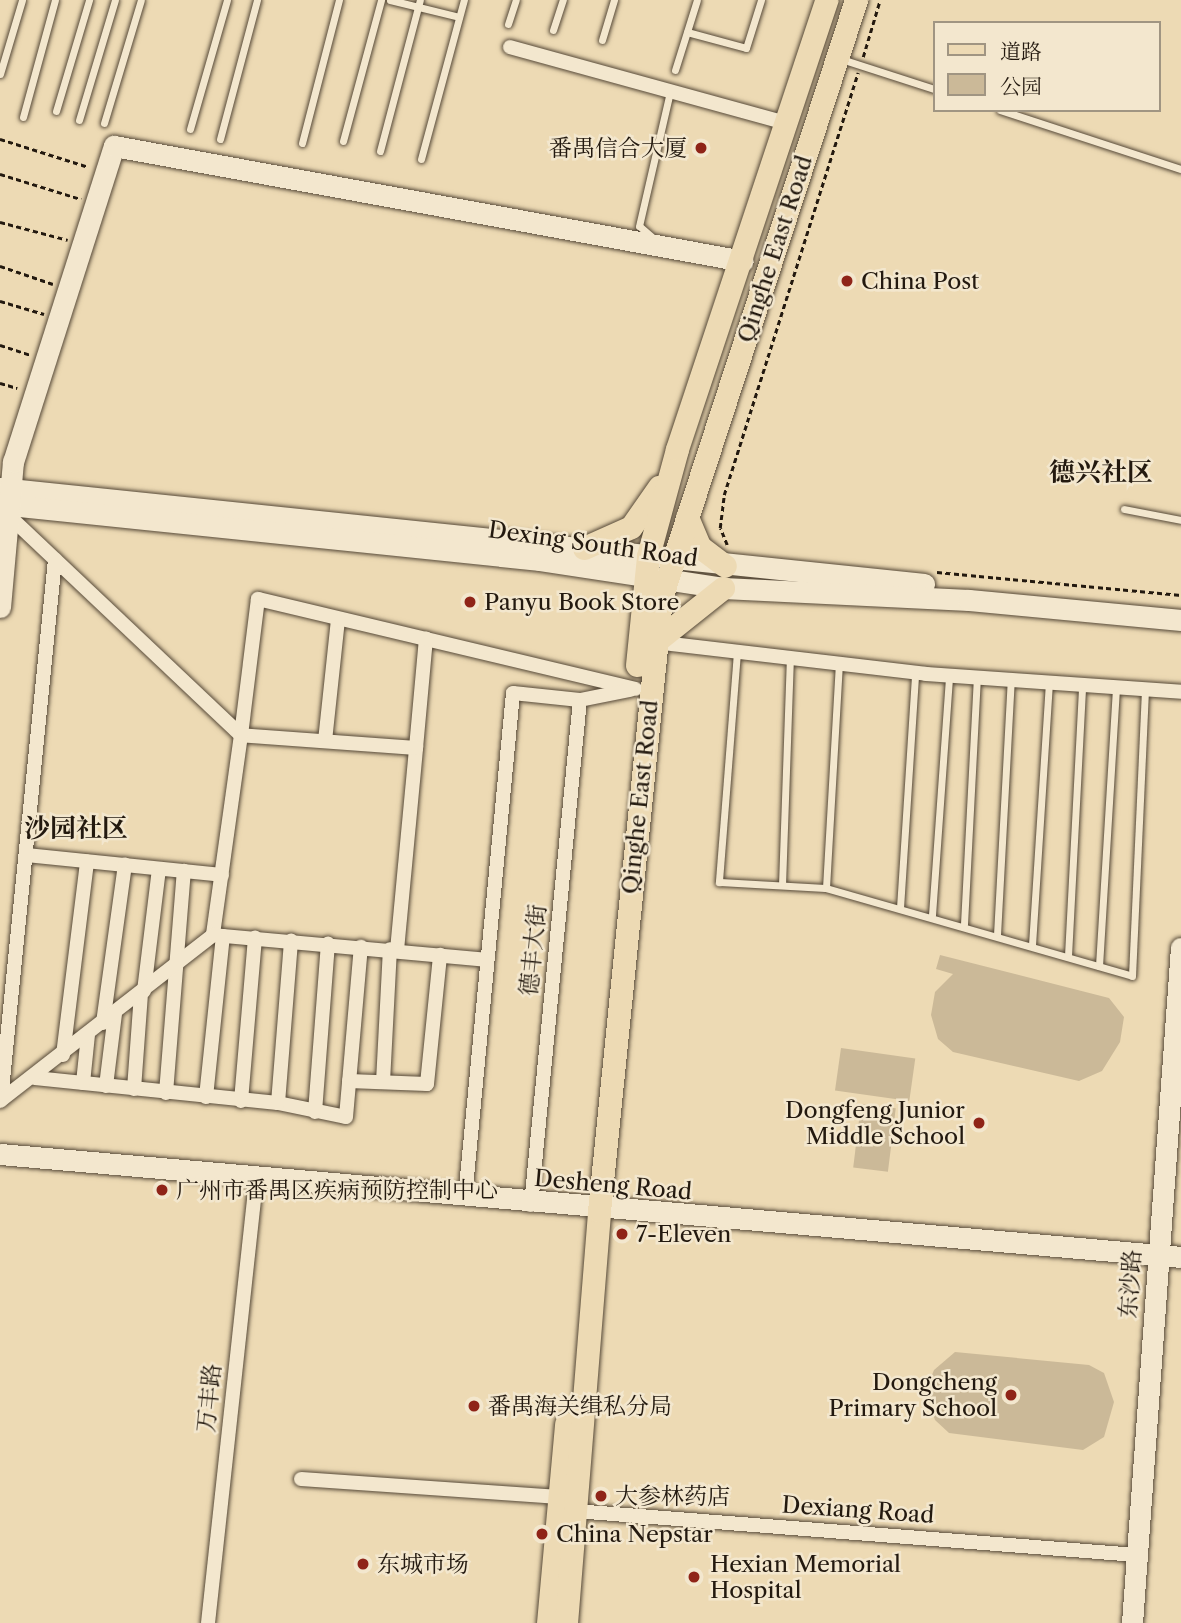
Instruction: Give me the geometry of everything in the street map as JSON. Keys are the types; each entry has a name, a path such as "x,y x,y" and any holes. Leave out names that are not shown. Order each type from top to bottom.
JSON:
{"main road":[{"name":"Qinghe East Road","path":"548,1623 567,1504 635,689 677,449 743,261 826,0"},
{"name":"Qinghe East Road","path":"592,1210 655,642 658,568 687,517 856,0"},
{"path":"584,548 631,527 677,449 706,458"},
{"path":"655,642 727,568 700,547 687,517"},
{"name":"Qinghe East Road","path":"566,1623 567,1504"}],"street":[{"path":"510,47 785,123"},
{"path":"4,498 114,146 743,261"},
{"path":"0,607 4,498 28,392 99,170"},
{"path":"4,498 55,560 241,735 416,748"},
{"name":"Dexing South Road","path":"4,498 584,548 658,568"},
{"name":"Dexing South Road","path":"4,498 658,568 727,568 1181,607"},
{"path":"1,1101 55,560"},
{"name":"Dexing South Road","path":"727,568 969,600 1181,620"},
{"path":"206,1097 222,875 258,599 635,689"},
{"path":"325,741 338,619"},
{"path":"383,1082 426,638"},
{"path":"655,642 915,672 1181,692"},
{"path":"465,1198 513,692 580,700 635,689"},
{"name":"德丰大街","path":"531,1205 580,700"},
{"path":"26,855 222,875"},
{"path":"63,1055 87,861"},
{"path":"106,1086 109,1018 125,865"},
{"path":"134,1089 142,992 159,869"},
{"path":"166,1093 184,871"},
{"path":"1,1101 35,1078 218,935 487,960"},
{"path":"241,1101 255,939"},
{"path":"278,1103 291,941"},
{"path":"315,1112 328,944"},
{"path":"35,1078 278,1103 346,1117 361,947"},
{"name":"东沙路","path":"1132,1623 1159,1254 1177,1062 1181,948"},
{"path":"349,1081 426,1084 440,955"},
{"path":"83,1083 88,1035"},
{"name":"Desheng Road","path":"0,1154 531,1205 1181,1257"},
{"name":"万丰路","path":"208,1623 256,1178"},
{"name":"Dexiang Road","path":"301,1479 1137,1555"}],"lane":[{"path":"0,75 22,0"},
{"path":"23,117 55,0"},
{"path":"56,111 89,0"},
{"path":"79,120 116,0"},
{"path":"104,123 141,0"},
{"path":"190,129 227,0"},
{"path":"220,139 257,0"},
{"path":"302,143 340,0"},
{"path":"343,141 380,0"},
{"path":"390,0 419,3 459,16"},
{"path":"421,159 464,0"},
{"path":"508,24 516,0"},
{"path":"553,30 563,0"},
{"path":"602,40 614,0"},
{"path":"675,70 697,0"},
{"path":"687,32 746,48 761,0"},
{"path":"380,151 419,3"},
{"path":"837,58 932,88"},
{"path":"663,246 639,226 670,92"},
{"path":"1006,112 1181,169"},
{"path":"1124,509 1181,520"},
{"path":"737,652 719,882 826,888 932,915 1132,976 1145,690"},
{"path":"782,885 790,658"},
{"path":"826,888 839,664"},
{"path":"900,908 915,672"},
{"path":"932,915 949,675"},
{"path":"964,925 977,677"},
{"path":"997,935 1011,680"},
{"path":"1032,945 1049,682"},
{"path":"1068,956 1082,685"},
{"path":"1098,966 1115,688"}],"path":[{"path":"727,568 720,528 724,495 880,0"},
{"path":"0,139 99,170"},
{"path":"0,174 89,201"},
{"path":"0,222 76,242"},
{"path":"0,266 61,286"},
{"path":"0,302 52,317"},
{"path":"0,345 39,358"},
{"path":"0,383 28,392"},
{"path":"933,571 1181,594"}],"green space":[{"path":"940,955 1109,998 1124,1017 1120,1042 1102,1071 1079,1081 953,1052 938,1039 931,1015 935,992 953,974 936,969"},
{"path":"841,1048 915,1058 909,1101 835,1091"},
{"path":"861,1104 896,1108 888,1172 853,1168"},
{"path":"955,1352 1089,1365 1104,1373 1114,1402 1104,1437 1083,1450 949,1433 935,1420 925,1392 934,1370"}],"place":[{"name":"番禺信合大厦","path":"701,148"},
{"name":"China Post","path":"847,281"},
{"name":"Panyu Book Store","path":"470,602"},
{"name":"Dongfeng Junior Middle School","path":"979,1123"},
{"name":"广州市番禺区疾病预防控制中心","path":"162,1190"},
{"name":"7-Eleven","path":"622,1234"},
{"name":"Dongcheng Primary School","path":"1011,1395"},
{"name":"番禺海关缉私分局","path":"474,1406"},
{"name":"大参林药店","path":"601,1496"},
{"name":"China Nepstar","path":"542,1534"},
{"name":"东城市场","path":"363,1564"},
{"name":"Hexian Memorial Hospital","path":"694,1577"}],"district":[{"name":"德兴社区","path":"1101,473"},
{"name":"沙园社区","path":"76,829"}]}
